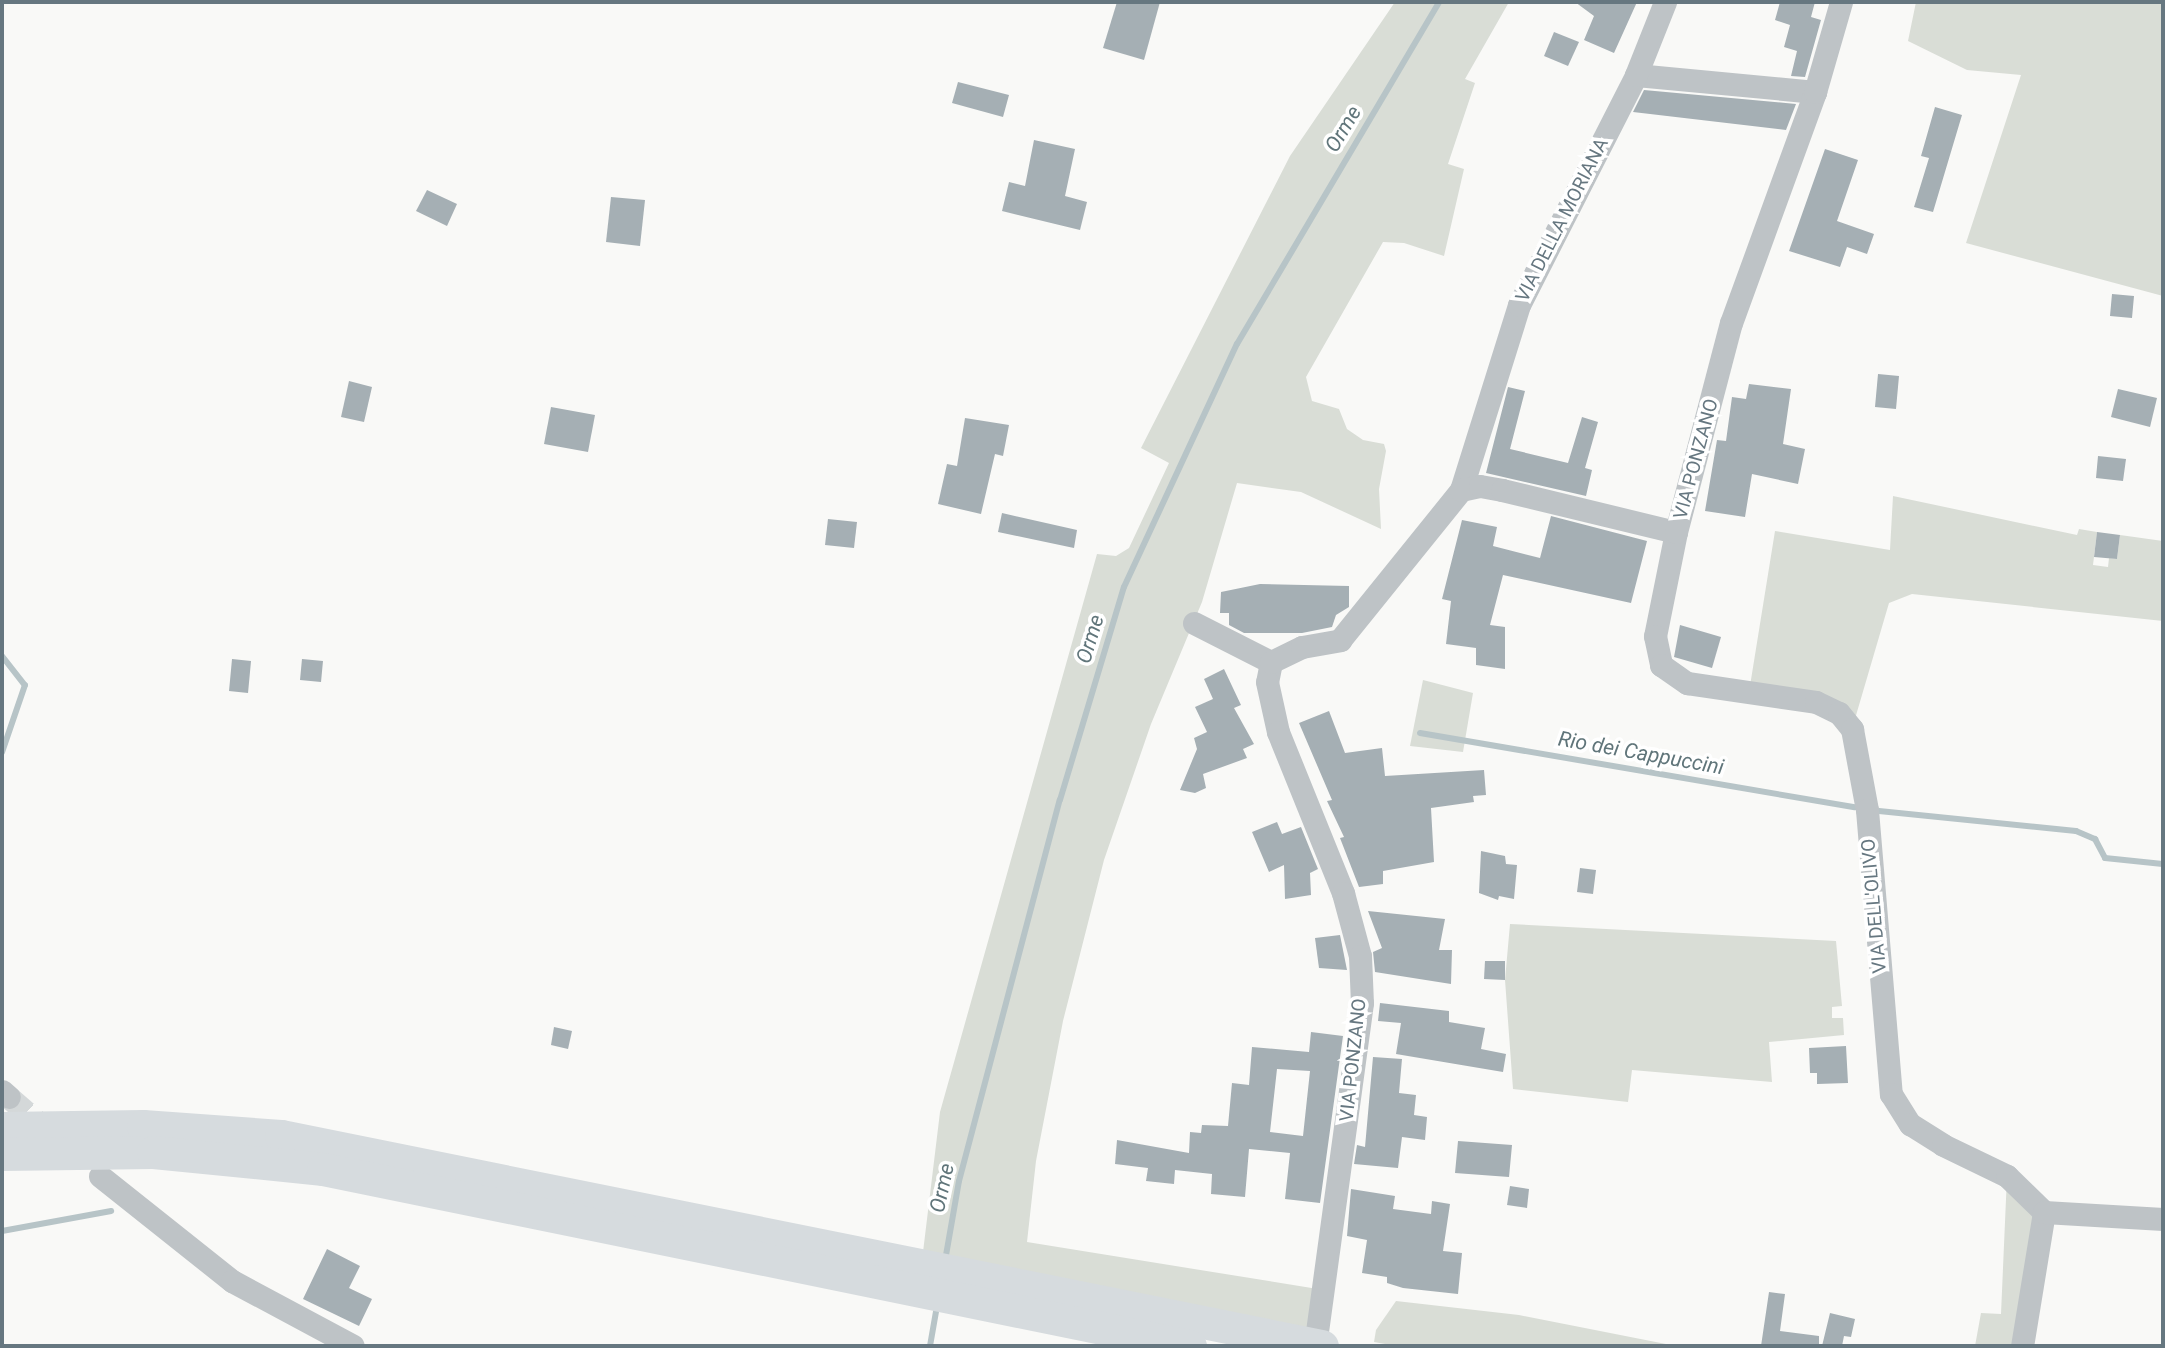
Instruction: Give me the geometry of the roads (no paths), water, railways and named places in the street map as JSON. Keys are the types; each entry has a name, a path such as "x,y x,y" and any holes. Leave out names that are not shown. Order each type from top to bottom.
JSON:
{"highway":[{"path":"4,1105 143,1126 281,1136 910,1276"},
{"path":"2,1154 153,1152 323,1169 1039,1302 1265,1335 1322,1346"},
{"path":"1039,1302 1189,1346"}],"street":[{"name":"VIA DELLA MORIANA","path":"1461,490 1519,305 1636,75 1665,2"},
{"name":"VIA PONZANO","path":"1461,490 1480,486 1502,489 1676,532 1731,323 1815,92 1841,2"},
{"path":"1636,75 1815,92"},
{"path":"1194,623 1271,662 1302,647 1340,640 1461,490"},
{"name":"VIA DELL'OLIVO","path":"1676,532 1655,636 1661,665 1687,683 1816,702 1839,713 1852,729 1867,810 1888,1073 1897,1109 1943,1146 2007,1176 2044,1212"},
{"name":"VIA PONZANO","path":"1271,662 1267,682 1278,732 1343,892 1360,956 1362,1003 1315,1346"},
{"path":"100,1176 232,1281 353,1346"},
{"path":"2022,1346 2044,1212 2163,1219"}],"waterway":[{"name":"Orme","path":"945,1261 959,1181 1060,800 1124,587 1237,344 1439,2"},
{"path":"2,656 25,685 2,752"},
{"name":"Rio dei Cappuccini","path":"1420,733 1855,807"},
{"name":"Rio dei Cappuccini","path":"1879,811 2076,831 2095,839 2105,858 2163,864"},
{"path":"2,1231 111,1211"},
{"name":"Orme","path":"930,1346 937,1306"}],"tunnel":[{"path":"9,1097 47,1130"}]}
